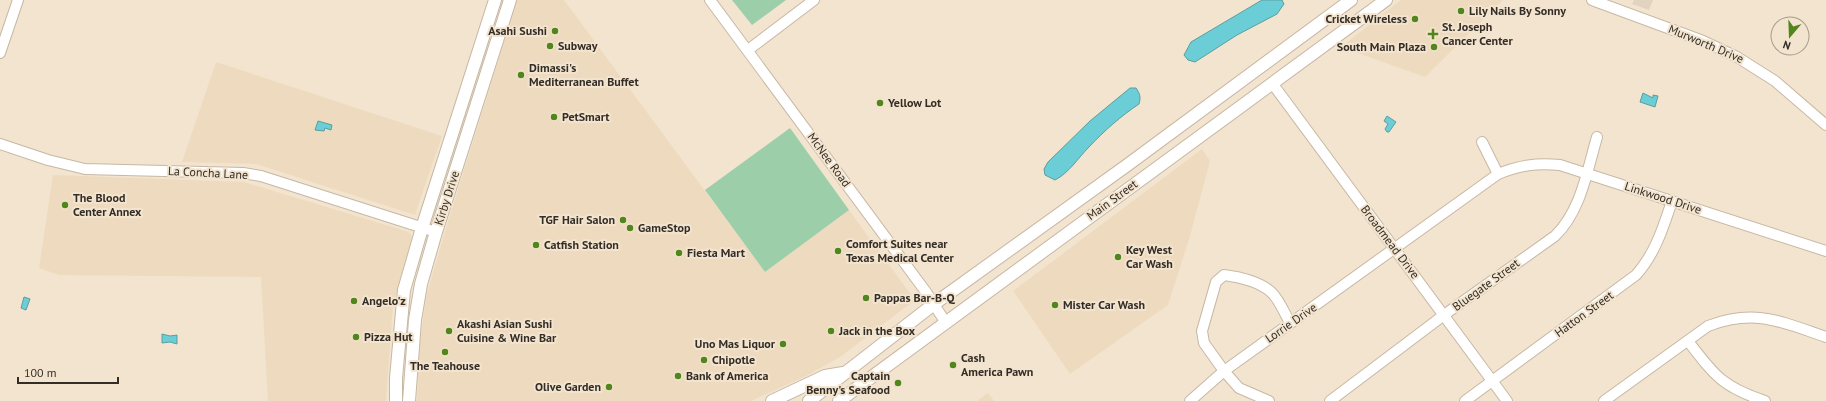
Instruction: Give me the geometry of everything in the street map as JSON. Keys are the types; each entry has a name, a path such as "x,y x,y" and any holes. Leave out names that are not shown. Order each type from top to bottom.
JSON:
{"main road":[{"name":"Kirby Drive","path":"396,401 396,378 404,290 422,228 495,0"},
{"name":"Kirby Drive","path":"409,401 415,320 421,284 436,232 510,0"},
{"name":"Main Street","path":"809,401 934,304 1126,166 1351,0"},
{"name":"Main Street","path":"839,400 1386,0"},
{"path":"1261,66 1272,83"},
{"path":"1193,116 1205,132"},
{"path":"455,127 468,131"},
{"path":"1126,166 1137,182"},
{"path":"772,401 825,376 846,372"}],"street":[{"path":"0,53 18,0"},
{"name":"McNee Road","path":"710,0 946,322"},
{"path":"748,50 814,0"},
{"name":"Murworth Drive","path":"1592,0 1703,41 1742,59 1775,81 1826,125"},
{"name":"Broadmead Drive","path":"1272,83 1507,401"},
{"name":"Bluegate Street","path":"1330,401 1444,315 1555,236 1564,227 1576,205 1597,137"},
{"path":"1482,142 1498,174"},
{"name":"La Concha Lane","path":"0,144 48,160 85,169 249,174 436,232"},
{"name":"Linkwood Drive","path":"1395,249 1498,174 1514,168 1538,163 1560,165 1826,251"},
{"name":"Hatton Street","path":"1465,401 1636,275 1645,265 1653,251 1672,201"},
{"name":"Lorrie Drive","path":"1190,401 1224,371 1395,249"},
{"path":"1269,401 1239,388 1224,371 1204,343 1202,331 1216,282 1224,275 1233,276 1262,286 1272,292 1290,323"},
{"path":"1604,401 1617,397 1708,326 1724,320 1745,316 1776,320 1826,337"},
{"path":"1688,341 1712,373 1728,386 1744,394 1764,401"}],"shaded area":[{"path":"517,0 564,0 765,272 849,210 915,300 840,357 806,376 751,401 417,401 419,350 426,297"},
{"path":"1401,0 1503,0 1425,77 1341,47"},
{"path":"1634,0 1653,0 1649,10 1632,4"},
{"path":"216,62 442,136 415,215 256,164 182,162"},
{"path":"1202,149 1210,161 1190,236 1168,305 1070,374 1013,291"},
{"path":"53,175 244,182 406,231 411,234 412,238 393,305 386,401 268,401 261,277 59,275 39,268"},
{"path":"988,393 994,401 977,401"}],"green space":[{"path":"732,0 786,0 752,25"},
{"path":"790,128 849,210 765,272 705,190"}],"water":[{"path":"1262,0 1282,0 1284,4 1277,14 1237,35 1195,62 1188,60 1184,55 1191,42"},
{"path":"1130,88 1136,88 1140,97 1139,104 1107,130 1060,177 1055,180 1045,175 1044,169 1048,162 1090,121"},
{"path":"1643,93 1653,98 1653,95 1658,96 1655,107 1640,102"},
{"path":"1387,116 1396,122 1389,132 1385,129 1388,124 1384,121"},
{"path":"318,121 332,125 331,130 325,128 324,131 315,130"},
{"path":"24,297 30,299 26,310 21,308"},
{"path":"162,334 170,336 177,335 177,344 170,342 162,343"}],"place":[{"name":"Lily Nails By Sonny","path":"1461,11"},
{"name":"Cricket Wireless","path":"1415,19"},
{"name":"Asahi Sushi","path":"555,31"},
{"name":"St. Joseph Cancer Center","path":"1433,34"},
{"name":"Subway","path":"550,46"},
{"name":"South Main Plaza","path":"1434,47"},
{"name":"Dimassi's Mediterranean Buffet","path":"521,75"},
{"name":"Yellow Lot","path":"880,103"},
{"name":"PetSmart","path":"554,117"},
{"name":"The Blood Center Annex","path":"65,205"},
{"name":"TGF Hair Salon","path":"623,220"},
{"name":"GameStop","path":"630,228"},
{"name":"Catfish Station","path":"536,245"},
{"name":"Comfort Suites near Texas Medical Center","path":"838,251"},
{"name":"Fiesta Mart","path":"679,253"},
{"name":"Key West Car Wash","path":"1118,257"},
{"name":"Pappas Bar-B-Q","path":"866,298"},
{"name":"Angelo'z","path":"354,301"},
{"name":"Mister Car Wash","path":"1055,305"},
{"name":"Akashi Asian Sushi Cuisine & Wine Bar","path":"449,331"},
{"name":"Jack in the Box","path":"831,331"},
{"name":"Pizza Hut","path":"356,337"},
{"name":"Uno Mas Liquor","path":"783,344"},
{"name":"The Teahouse","path":"445,352"},
{"name":"Chipotle","path":"704,360"},
{"name":"Cash America Pawn","path":"953,365"},
{"name":"Bank of America","path":"678,376"},
{"name":"Captain Benny's Seafood","path":"898,383"},
{"name":"Olive Garden","path":"609,387"}]}
